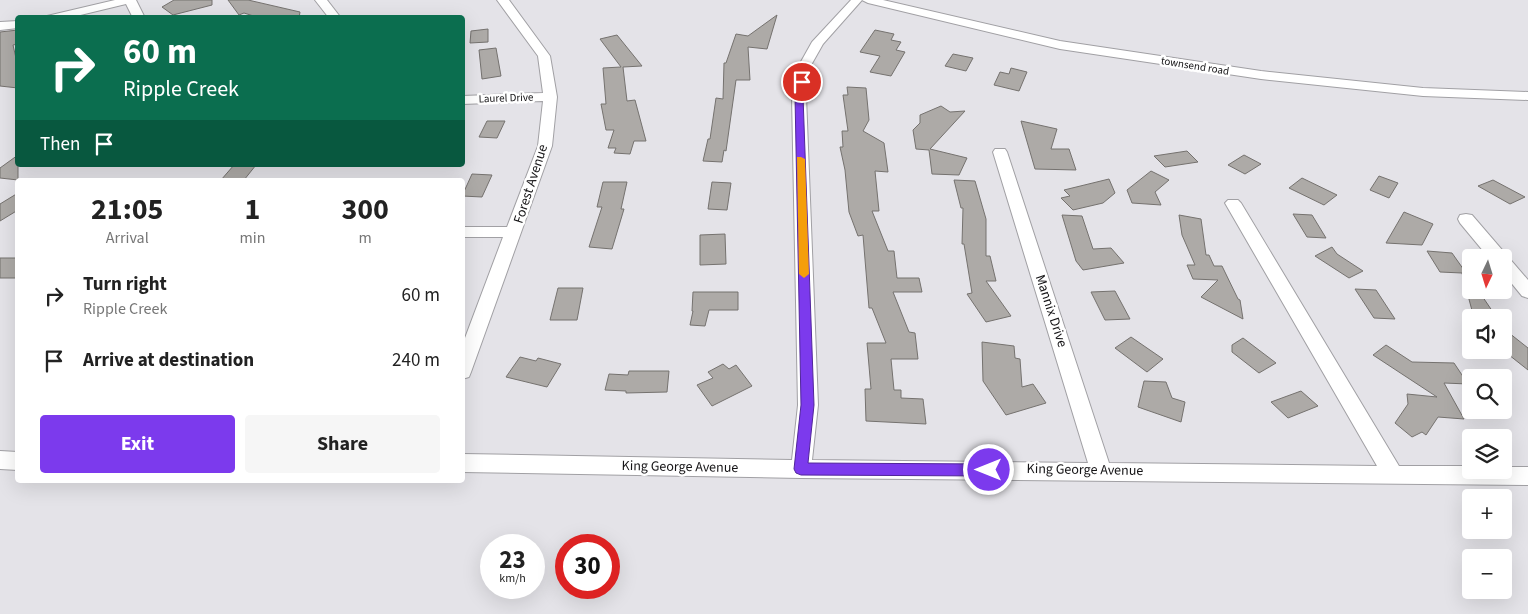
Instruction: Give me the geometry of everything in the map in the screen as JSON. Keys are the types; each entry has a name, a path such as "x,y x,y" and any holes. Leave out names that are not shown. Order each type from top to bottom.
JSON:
{"street":[{"path":"64,15 130,0 138,15"},
{"path":"321,0 334,15"},
{"name":"Forest Avenue","path":"465,364 545,146 550,96 544,56 503,0"},
{"path":"801,469 808,405 799,96 804,68 818,42 858,0"},
{"name":"townsend road","path":"868,0 1060,45 1251,74 1423,92 1528,96"},
{"path":"0,26 15,24"},
{"name":"Laurel Drive","path":"465,100 550,96"},
{"name":"Mannix Drive","path":"1000,152 1101,470"},
{"path":"1233,203 1393,475"},
{"path":"1466,219 1491,249"},
{"path":"465,232 514,232"},
{"path":"1512,273 1528,292"},
{"path":"0,460 15,460"},
{"name":"King George Avenue","path":"465,463 801,469 1101,470 1528,476"}],"building":[{"path":"174,0 212,0 212,5 173,15 162,7"},
{"path":"228,0 248,0 300,12 300,15 250,15 244,13 239,15"},
{"path":"777,15 767,49 748,47 750,80 736,80 726,151 724,150 722,162 703,161 708,139 710,139 716,98 723,99 724,63 726,63 736,34 748,36"},
{"path":"488,29 488,42 470,43 471,31"},
{"path":"15,30 15,45 13,45 15,54 15,88 0,86 0,32"},
{"path":"875,30 894,34 891,40 901,42 896,50 905,52 891,76 870,72 880,56 860,52"},
{"path":"617,35 642,66 623,67 627,101 635,100 646,141 634,141 630,154 614,153 616,148 608,148 614,130 606,130 601,104 606,104 603,68 621,67 600,39"},
{"path":"496,48 501,76 482,79 479,50"},
{"path":"953,54 973,58 966,71 945,66"},
{"path":"1011,68 1027,72 1019,91 994,85 1000,72 1009,74"},
{"path":"847,87 866,88 869,120 863,131 884,143 888,172 875,171 879,211 872,211 888,251 894,251 897,278 919,278 922,292 893,292 909,332 915,333 918,359 891,359 894,390 901,390 901,398 923,399 926,424 866,421 865,389 871,389 867,343 886,343 872,308 869,308 863,235 858,236 849,212 845,170 840,147 843,147 842,131 848,131 843,95 848,95"},
{"path":"941,106 950,112 965,111 930,149 967,158 959,175 932,174 929,150 916,149 913,130 920,123 920,115"},
{"path":"487,121 505,121 497,138 479,137"},
{"path":"1021,121 1057,129 1051,149 1069,149 1076,170 1035,169"},
{"path":"1187,151 1198,162 1165,167 1154,156"},
{"path":"1244,155 1261,164 1245,174 1228,165"},
{"path":"15,157 15,167 18,167 18,178 15,180 0,178 0,168"},
{"path":"232,167 254,167 246,178 223,178"},
{"path":"1151,171 1169,180 1155,192 1161,205 1132,203 1127,190"},
{"path":"472,174 492,175 482,197 465,196 465,189"},
{"path":"1379,176 1398,183 1389,198 1370,190"},
{"path":"1302,178 1337,195 1324,205 1289,188"},
{"path":"1109,179 1115,193 1103,203 1073,210 1061,198 1070,196 1064,190"},
{"path":"954,180 975,181 986,219 986,256 990,256 996,281 986,281 1011,316 986,322 967,294 972,293 964,244 962,244 963,208 961,208"},
{"path":"1493,180 1525,197 1510,204 1478,186"},
{"path":"603,182 627,182 621,209 624,209 612,249 589,247 602,207 597,207"},
{"path":"712,182 731,183 727,210 708,209"},
{"path":"15,195 15,212 0,221 0,204"},
{"path":"1404,212 1433,224 1422,245 1386,243"},
{"path":"1293,214 1312,215 1326,238 1307,237"},
{"path":"1062,215 1082,216 1093,249 1111,248 1124,263 1083,270 1076,261"},
{"path":"1179,215 1201,219 1206,255 1209,255 1214,266 1222,266 1240,300 1243,319 1201,297 1218,280 1193,279 1187,265 1195,265 1182,235"},
{"path":"725,234 726,264 700,265 700,235"},
{"path":"1332,247 1337,254 1363,271 1349,278 1315,256"},
{"path":"1427,251 1452,253 1462,267 1462,273 1440,272"},
{"path":"0,258 15,258 15,278 0,278"},
{"path":"558,288 583,288 577,320 550,320"},
{"path":"1355,289 1376,290 1395,319 1374,318"},
{"path":"1115,291 1130,319 1105,320 1091,292"},
{"path":"693,292 738,292 738,310 709,310 705,326 690,325 693,311"},
{"path":"1469,299 1484,299 1491,309 1472,309"},
{"path":"1512,335 1528,348 1528,370 1512,357"},
{"path":"1131,337 1163,359 1147,372 1115,348"},
{"path":"1243,338 1276,363 1259,373 1232,352 1232,345"},
{"path":"982,342 1014,346 1015,358 1020,359 1022,387 1033,384 1046,403 1006,415 983,381"},
{"path":"1386,345 1412,362 1454,363 1462,375 1462,384 1444,383 1462,415 1462,419 1438,417 1426,435 1422,432 1412,437 1395,423 1408,404 1407,394 1437,397 1373,355"},
{"path":"520,357 536,361 538,358 561,364 547,387 506,377"},
{"path":"723,364 729,369 736,365 752,386 712,406 697,385 713,378 708,372"},
{"path":"629,371 669,371 667,392 626,393 626,391 605,390 609,374 628,375"},
{"path":"1144,381 1166,382 1172,398 1185,402 1181,422 1138,407"},
{"path":"1301,391 1318,406 1288,418 1271,402"}],"slow traffic":[{"path":"801,159 804,274"}],"route":[{"path":"802,82 799,96 808,405 801,469 989,470"}]}
